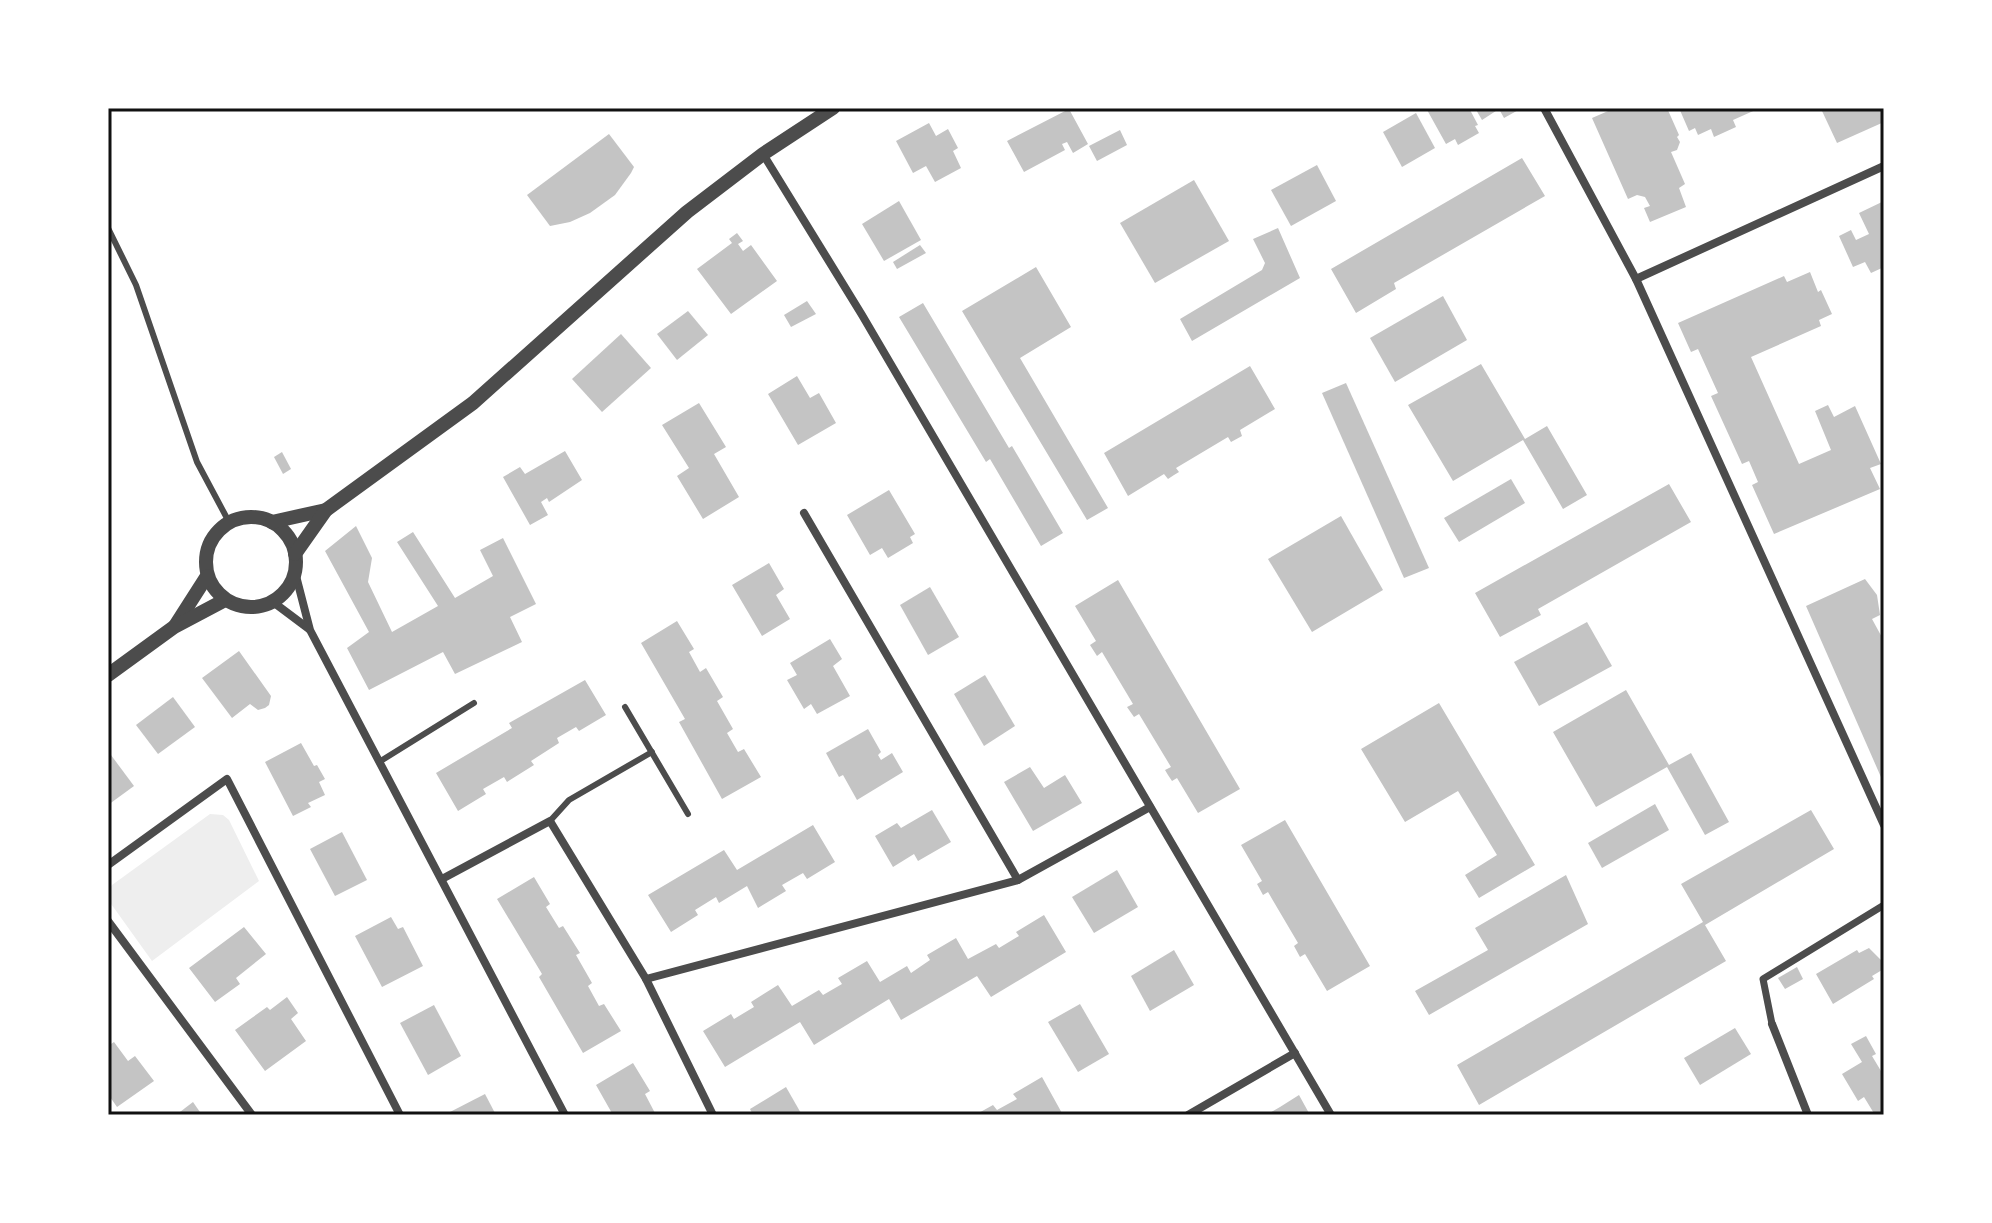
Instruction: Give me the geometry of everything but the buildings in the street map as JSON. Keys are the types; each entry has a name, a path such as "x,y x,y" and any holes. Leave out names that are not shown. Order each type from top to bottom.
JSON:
{"street":[{"path":"295,554 326,510 473,403 687,212 763,154 833,108"},
{"path":"1544,108 1636,279 1884,825"},
{"path":"763,154 877,341 1331,1115"},
{"path":"1636,279 1884,166"},
{"path":"272,522 326,510"},
{"path":"804,513 1018,880"},
{"path":"295,572 290,584 273,602 249,608 225,600 214,589 207,576 205,560 208,545 216,532 229,522 243,517 258,517 272,522 291,541 295,572 310,630 565,1115"},
{"path":"174,627 207,576"},
{"path":"108,675 174,627 225,600"},
{"path":"273,602 310,630"},
{"path":"108,865 227,779 400,1115"},
{"path":"646,979 1018,880 1150,807"},
{"path":"442,879 550,821 646,979 713,1115"},
{"path":"1808,1115 1772,1024 1763,979 1884,905"},
{"path":"108,921 252,1115"},
{"path":"1188,1115 1295,1053"}],"lane":[{"path":"108,228 136,285 197,462 229,522"},
{"path":"379,762 474,703"},
{"path":"625,707 688,814"},
{"path":"550,821 569,800 652,752"}],"shaded area":[{"path":"210,814 223,815 229,820 259,881 152,961 109,901 109,890"}]}
